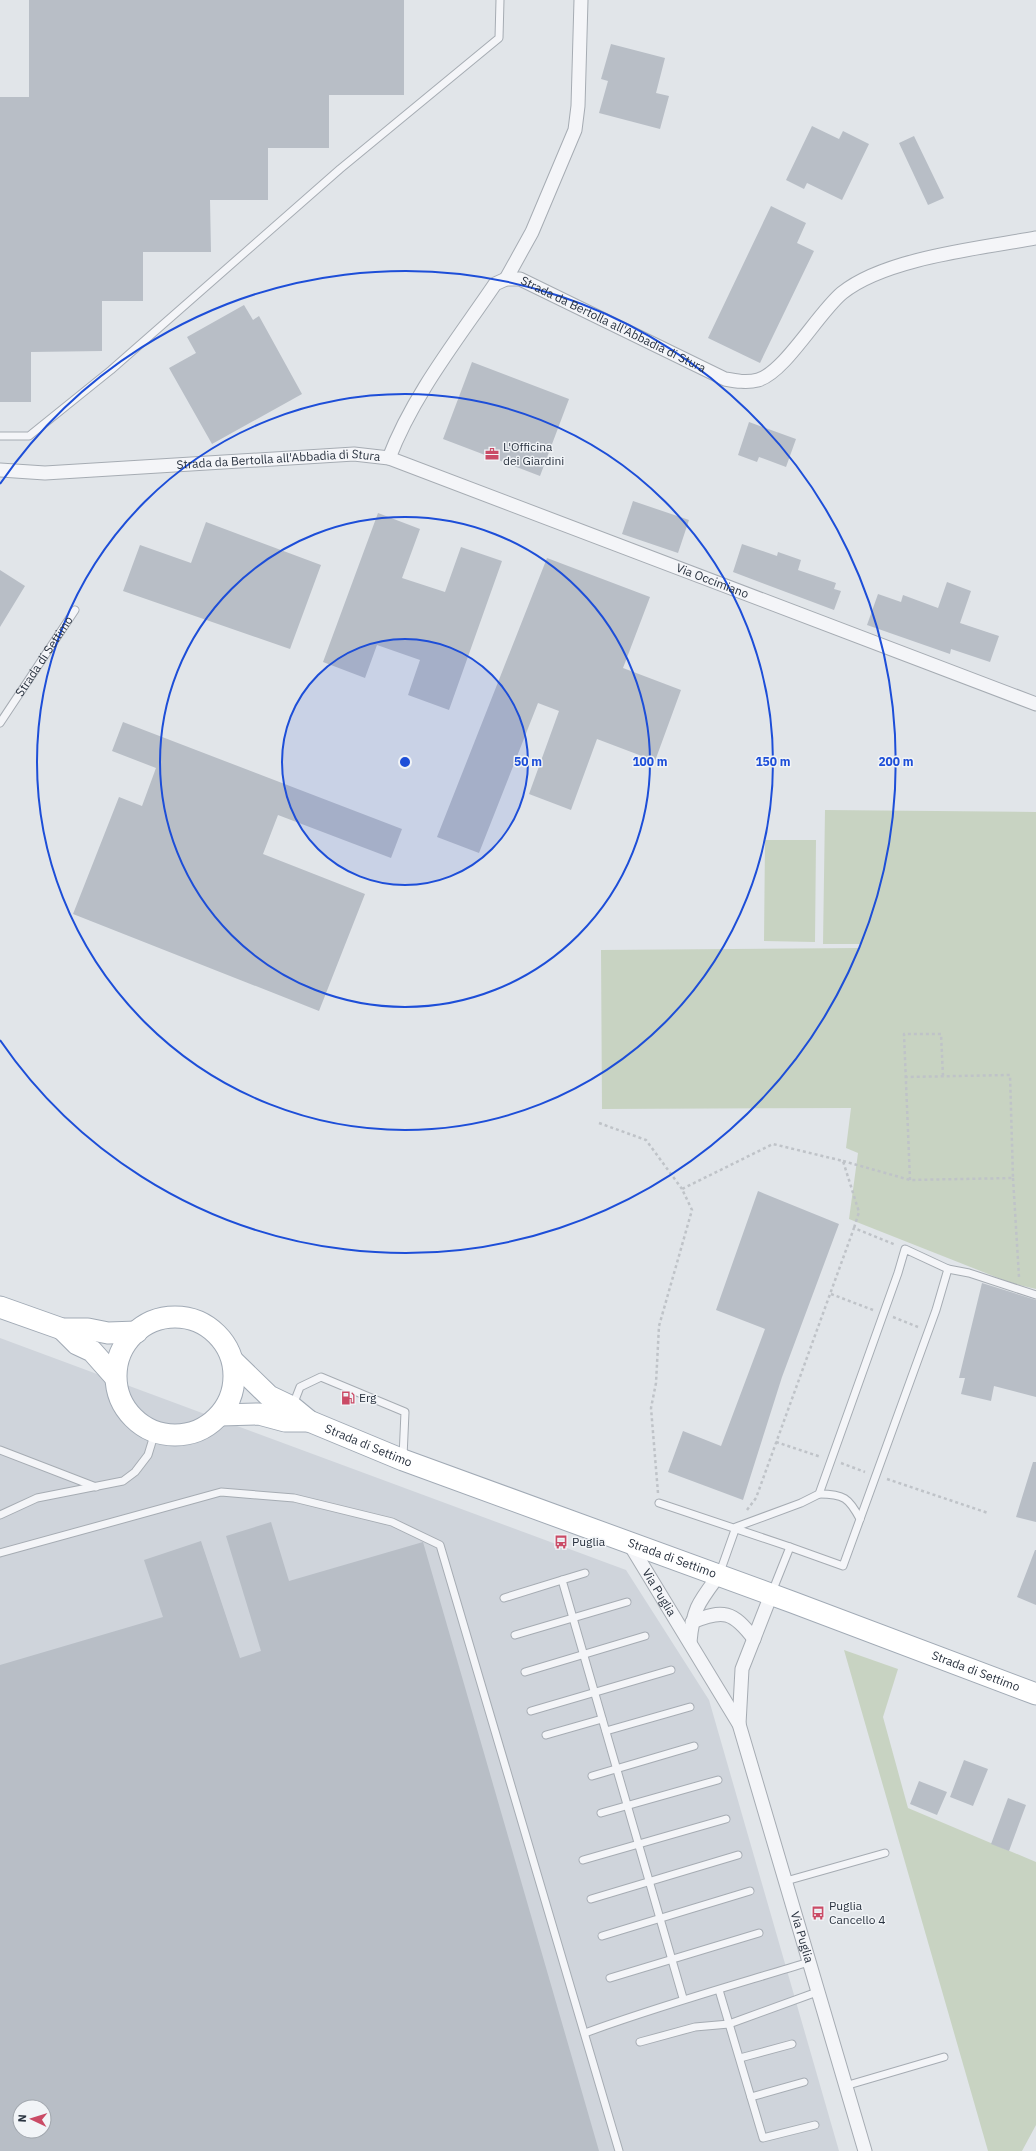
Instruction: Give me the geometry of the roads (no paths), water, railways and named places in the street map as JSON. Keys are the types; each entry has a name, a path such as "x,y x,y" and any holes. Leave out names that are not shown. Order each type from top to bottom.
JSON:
{"main road":[{"path":"0,1308 62,1328 88,1329 108,1333 137,1332"},
{"path":"166,1318 186,1318 205,1326 220,1339 228,1349 232,1361 233,1381 229,1398 220,1415 208,1425 191,1433 173,1435 155,1432 138,1423 125,1408 118,1391 115,1377 116,1364 120,1353 128,1340 147,1324 166,1318"},
{"path":"62,1328 77,1344 92,1351 115,1377"},
{"name":"Strada di Settimo","path":"232,1361 269,1396 292,1408 309,1421 402,1460 771,1594 1036,1694"},
{"name":"Strada di Settimo","path":"220,1415 260,1414 285,1421 309,1421"}],"street":[{"path":"506,279 532,232 574,130 578,106 581,0"},
{"name":"Strada da Bertolla all'Abbadia di Stura","path":"0,470 45,473 354,454 389,458 399,432 417,399 495,284 506,279 520,279 725,379 743,382 759,380 773,371 829,305 843,292 863,279 910,263 959,252 1036,238"},
{"name":"Via Occimiano","path":"389,458 1036,704"},
{"name":"Via Puglia","path":"629,1543 739,1724 865,2151"},
{"name":"Via Puglia","path":"690,1642 692,1622 697,1606 719,1575"},
{"name":"Via Puglia","path":"739,1724 742,1669 771,1594"},
{"name":"Via Puglia","path":"692,1622 709,1615 726,1614 742,1623 754,1639"}],"lane":[{"path":"0,436 29,436 111,370 340,169 499,38 500,0"},
{"name":"Strada di Settimo","path":"0,722 74,610"},
{"path":"819,1494 896,1280 905,1249 948,1269 970,1273 1019,1291 1036,1295"},
{"path":"659,1503 736,1527 843,1566 936,1310 948,1269"},
{"path":"292,1408 300,1387 321,1377 405,1412 402,1460"},
{"path":"0,1516 37,1498 123,1481 135,1472 148,1454 155,1432"},
{"path":"0,1450 96,1487"},
{"path":"0,1553 221,1492 294,1498 392,1522 440,1545 619,2151"},
{"path":"736,1527 801,1503 819,1494 839,1495 851,1502 860,1519"},
{"path":"719,1575 736,1527"},
{"path":"771,1594 790,1547"},
{"path":"504,1598 585,1573"},
{"path":"562,1580 683,1998"},
{"path":"515,1635 627,1602"},
{"path":"525,1672 645,1636"},
{"path":"531,1711 671,1670"},
{"path":"606,1731 690,1707"},
{"path":"546,1735 602,1719"},
{"path":"592,1776 694,1746"},
{"path":"601,1813 718,1780"},
{"path":"583,1860 726,1819"},
{"path":"786,1880 885,1853"},
{"path":"591,1899 738,1855"},
{"path":"602,1936 750,1891"},
{"path":"610,1978 759,1933"},
{"path":"585,2033 683,1998 719,1990 809,1962"},
{"path":"719,1990 763,2138 814,2124"},
{"path":"640,2042 695,2027 729,2024 817,1992"},
{"path":"740,2058 792,2044"},
{"path":"845,2086 944,2057"},
{"path":"751,2097 804,2082"}],"place":[{"name":"L'Officina dei Giardini","path":"492,454"},
{"name":"Erg","path":"348,1398"},
{"name":"Puglia","path":"561,1542"},
{"name":"Puglia Cancello 4","path":"818,1913"}]}
